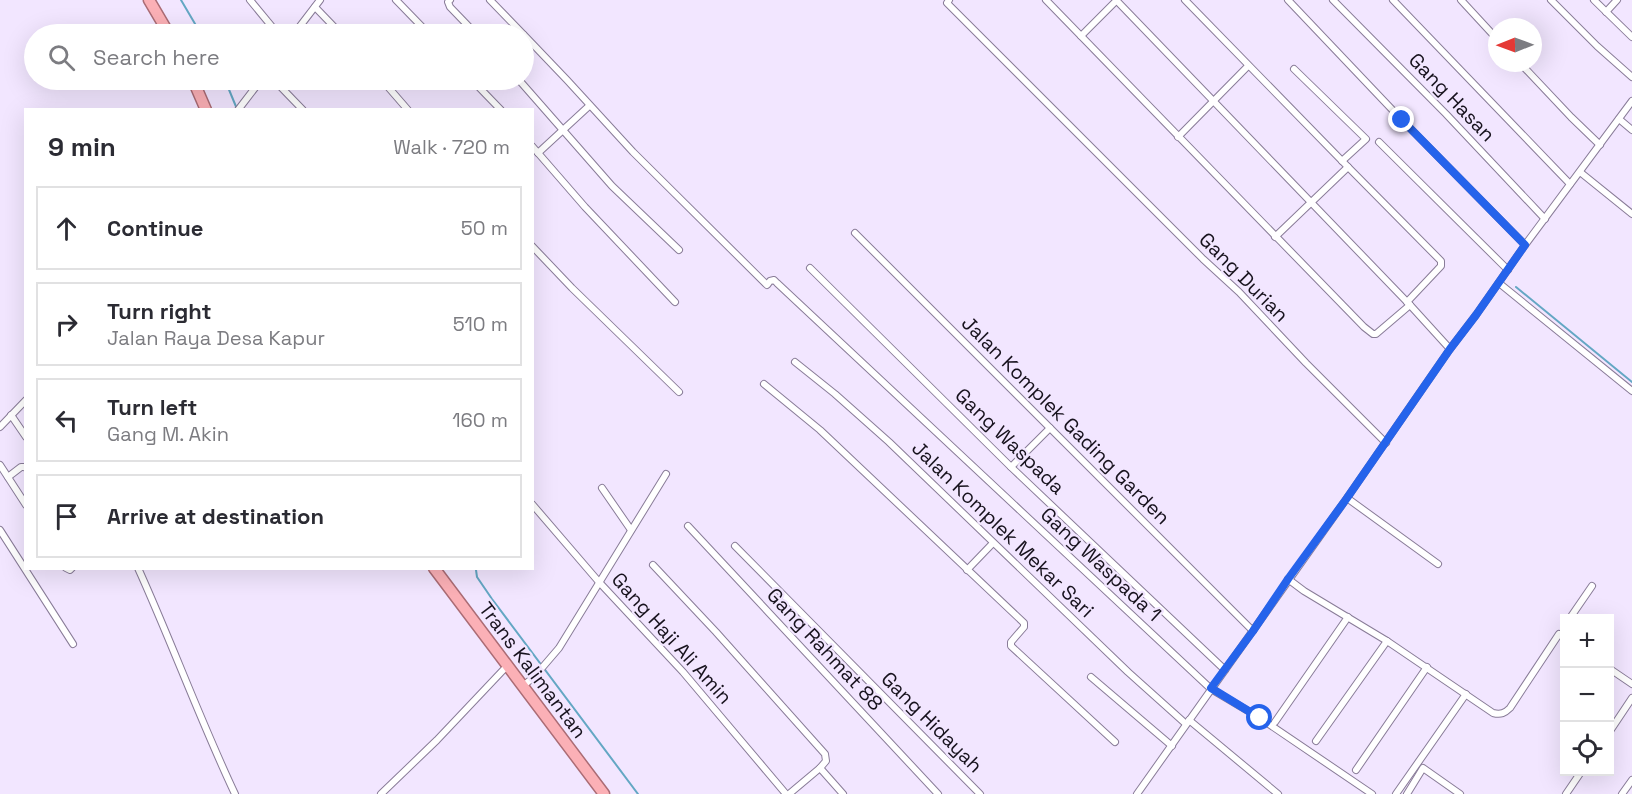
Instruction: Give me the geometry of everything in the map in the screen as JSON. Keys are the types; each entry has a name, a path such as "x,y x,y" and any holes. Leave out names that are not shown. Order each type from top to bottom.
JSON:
{"highway":[{"path":"149,0 163,24"},
{"path":"197,90 205,108"},
{"name":"Trans Kalimantan","path":"435,570 604,794"}],"street":[{"path":"250,0 270,24"},
{"path":"302,24 320,0"},
{"path":"396,0 419,24"},
{"path":"450,0 448,2 450,7 466,24"},
{"path":"490,0 513,24"},
{"name":"Gang Durian","path":"949,0 947,3 1239,292 1386,443"},
{"path":"1046,0 1364,327 1373,334 1379,333 1441,266 1441,261 1185,0"},
{"path":"1081,36 1116,0 1409,303 1450,349"},
{"path":"1288,0 1417,136 1525,245"},
{"name":"Gang Hasan","path":"1333,0 1446,114 1545,219"},
{"path":"1393,0 1570,184"},
{"path":"1461,0 1488,29"},
{"path":"1551,0 1632,77"},
{"path":"1594,0 1632,37"},
{"path":"1606,12 1617,0"},
{"path":"315,7 331,24"},
{"path":"534,46 589,106 538,153"},
{"path":"1178,137 1248,66"},
{"path":"1275,237 1311,203 1366,139 1294,69"},
{"path":"1529,72 1600,145"},
{"path":"240,107 253,90"},
{"path":"284,90 301,108"},
{"path":"391,90 406,108"},
{"path":"482,90 499,108"},
{"path":"528,90 612,186 679,250"},
{"path":"1137,794 1450,349 1632,102"},
{"name":"Gang Waspada 1","path":"589,106 768,285 774,280 1211,688 1260,718 1372,794"},
{"path":"1619,119 1632,130"},
{"path":"1379,142 1508,270"},
{"path":"534,148 585,207 675,302"},
{"path":"1580,172 1632,214"},
{"name":"Jalan Komplek Gading Garden","path":"855,233 1253,631"},
{"path":"534,248 679,392"},
{"name":"Gang Waspada","path":"810,268 1011,467 1225,670"},
{"path":"1499,283 1632,391"},
{"name":"Jalan Komplek Mekar Sari","path":"795,362 889,442 1128,672 1278,794"},
{"path":"764,384 820,430 1024,623 1024,627 1011,642 1011,646 1115,742"},
{"path":"0,427 24,402"},
{"path":"11,415 24,434"},
{"path":"1011,467 1050,428"},
{"path":"0,465 24,502"},
{"path":"8,477 24,467"},
{"path":"523,686 559,648 666,474"},
{"path":"602,488 631,530"},
{"path":"1347,498 1438,564"},
{"name":"Gang Haji Ali Amin","path":"534,506 788,794"},
{"name":"Gang Rahmat 88","path":"688,526 938,794"},
{"path":"0,530 24,567"},
{"path":"967,570 993,543"},
{"name":"Gang Hidayah","path":"735,546 980,794"},
{"path":"653,565 825,754 826,761 820,768 788,794"},
{"path":"26,570 74,644"},
{"path":"139,570 235,794"},
{"path":"1288,579 1304,591 1387,640 1493,713 1506,712 1510,708 1560,639"},
{"path":"1573,614 1592,586"},
{"path":"1275,722 1348,617"},
{"path":"1316,741 1387,640"},
{"path":"381,794 437,740 507,666"},
{"path":"1356,770 1426,667"},
{"path":"1614,672 1632,684"},
{"path":"1091,676 1172,746"},
{"path":"1396,794 1466,694"},
{"path":"1614,725 1632,698"},
{"path":"820,768 843,794"},
{"path":"1407,794 1423,768 1460,794"},
{"path":"1566,794 1578,776"},
{"path":"1622,794 1632,780"}],"waterway":[{"path":"181,0 195,24"},
{"path":"229,90 237,108"},
{"path":"1516,287 1632,382"},
{"path":"476,570 477,577 492,599 638,794"}],"route":[{"path":"1260,718 1211,688 1525,245 1402,120"}]}
